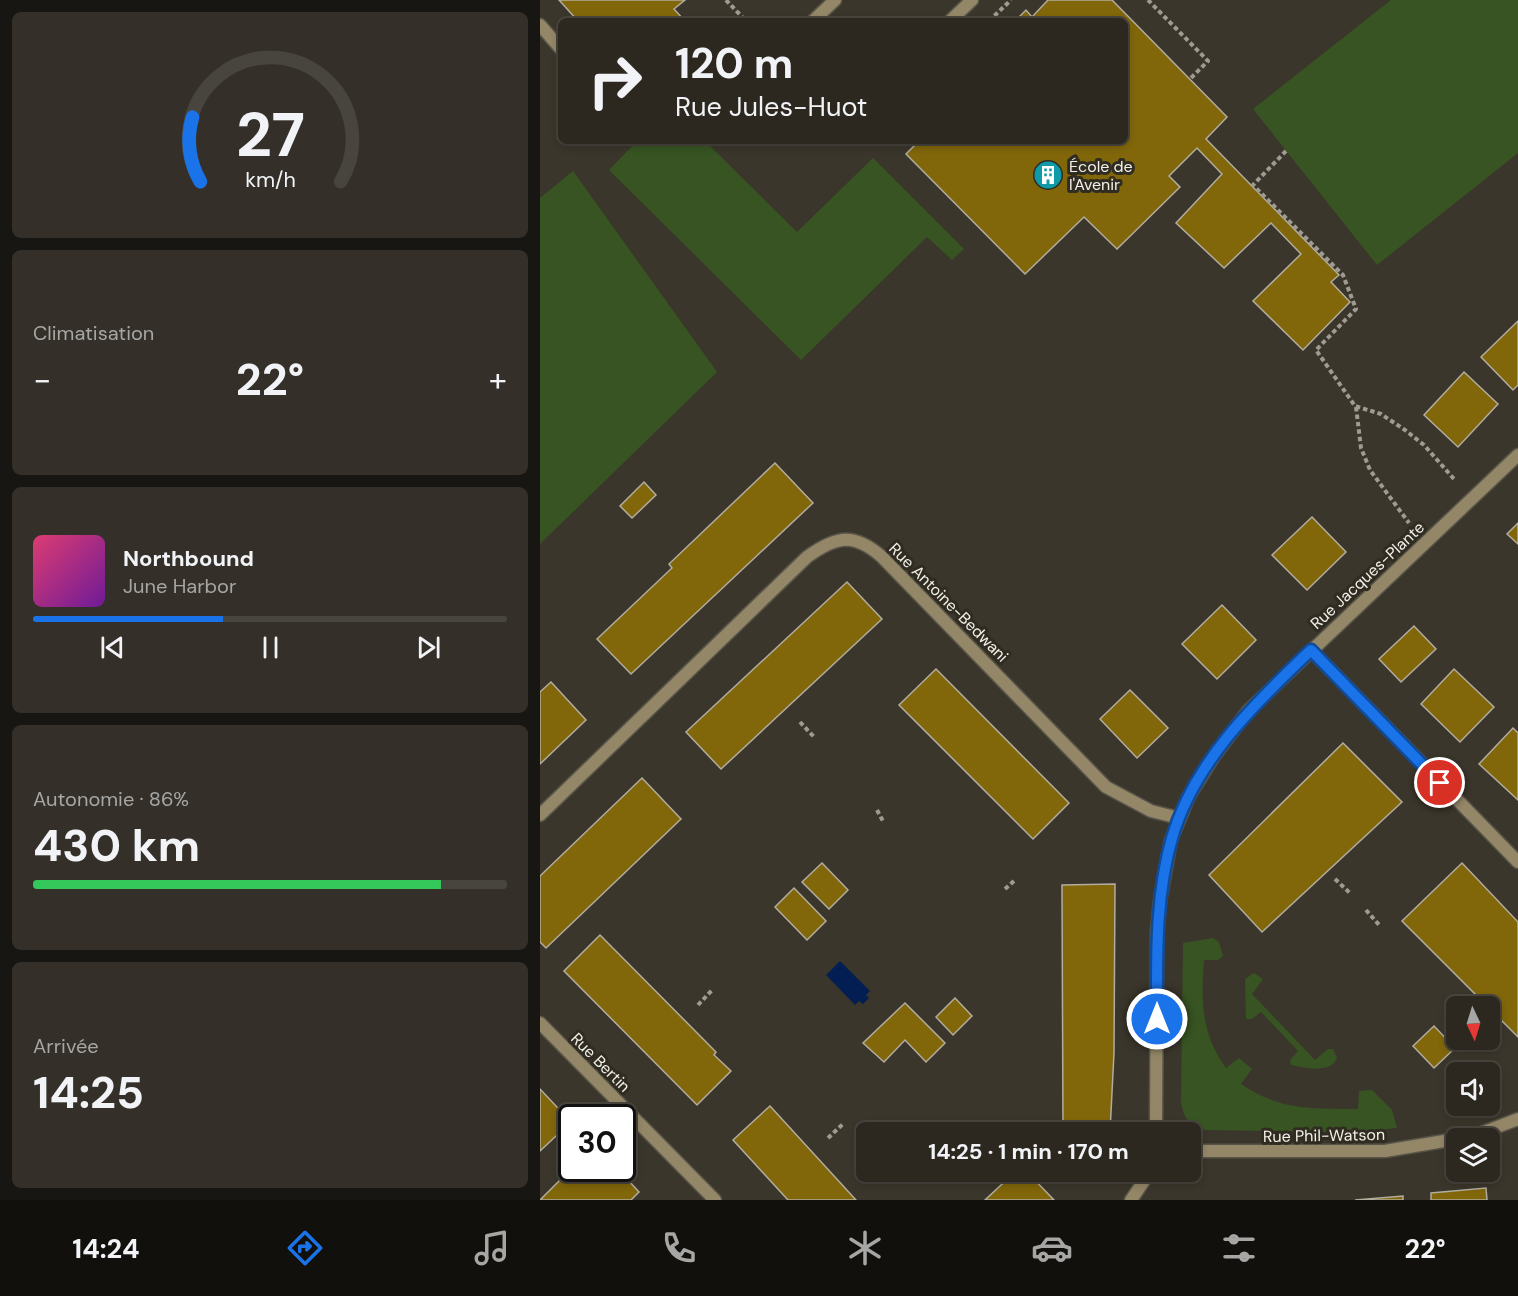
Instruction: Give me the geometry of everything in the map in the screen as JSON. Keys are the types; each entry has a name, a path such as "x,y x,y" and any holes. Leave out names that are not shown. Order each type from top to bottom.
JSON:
{"street":[{"path":"816,18 835,0"},
{"path":"953,18 972,0"},
{"path":"540,25 558,46"},
{"name":"Rue Jacques-Plante","path":"1156,1122 1157,931 1166,869 1179,818 1214,756 1248,711 1518,455"},
{"name":"Rue Antoine-Bedwani","path":"540,815 807,557 826,543 844,539 866,542 882,557 1106,787 1151,811 1179,818"},
{"path":"1311,650 1518,862"},
{"name":"Rue Bertin","path":"540,1023 715,1200"},
{"name":"Rue Phil-Watson","path":"1494,1128 1518,1119"},
{"name":"Rue Phil-Watson","path":"1201,1151 1385,1152 1446,1141"},
{"path":"1131,1200 1143,1182"}],"path":[{"path":"726,0 743,18"},
{"path":"992,18 1011,0"},
{"path":"1148,0 1208,61 1190,79"},
{"path":"1286,151 1254,185 1343,275 1356,309 1316,350 1355,406 1361,448 1370,470 1409,523"},
{"path":"1355,406 1381,414 1405,430 1424,445 1454,479"},
{"path":"800,722 814,737"},
{"path":"877,810 884,823"},
{"path":"1335,879 1352,894"},
{"path":"1005,889 1014,881"},
{"path":"1366,910 1380,926"},
{"path":"698,1005 713,989"},
{"path":"828,1138 844,1123"}],"green space":[{"path":"1391,0 1518,0 1518,153 1377,265 1253,109"},
{"path":"634,144 708,144 797,232 873,158 964,249 952,260 927,237 801,360 609,170"},
{"path":"573,171 717,372 540,544 540,198"},
{"path":"1213,938 1219,942 1223,956 1218,960 1204,960 1203,1003 1207,1029 1226,1068 1239,1058 1252,1069 1241,1084 1255,1093 1283,1104 1326,1108 1358,1109 1359,1091 1372,1090 1392,1110 1397,1128 1357,1132 1204,1130 1201,1129 1201,1122 1190,1122 1183,1112 1181,1102 1183,943"},
{"path":"1254,973 1263,979 1252,994 1315,1060 1328,1049 1333,1049 1337,1058 1334,1063 1317,1069 1291,1065 1290,1060 1298,1051 1261,1012 1252,1019 1246,1019 1245,979"}],"water":[{"path":"840,961 870,991 866,995 869,998 863,1004 859,1001 855,1005 826,975"}],"building":[{"path":"559,0 685,0 674,9 682,18 575,18"},
{"name":"École de l'Avenir","path":"1048,0 1112,0 1227,117 1206,139 1339,275 1331,282 1350,302 1303,350 1253,301 1301,254 1271,223 1224,268 1176,223 1222,174 1197,148 1169,176 1180,187 1117,249 1084,217 1025,274 906,154 916,144 1128,144 1128,18 1018,18 1026,10 1032,17"},
{"path":"1518,321 1518,385 1513,390 1481,357"},
{"path":"1464,372 1498,404 1458,447 1424,415"},
{"path":"775,463 813,503 631,674 597,639 672,568 669,564"},
{"path":"644,482 656,495 632,518 620,506"},
{"path":"1312,517 1346,552 1307,590 1272,555"},
{"path":"1518,523 1518,544 1507,534"},
{"path":"847,582 882,619 721,769 686,732"},
{"path":"1222,605 1256,640 1217,679 1182,644"},
{"path":"1414,626 1436,649 1401,682 1379,659"},
{"path":"936,669 1069,803 1033,839 899,705"},
{"path":"1454,669 1494,707 1460,742 1421,704"},
{"path":"551,682 586,720 540,764 540,692"},
{"path":"1130,690 1168,728 1137,758 1100,719"},
{"path":"1513,728 1518,733 1518,800 1479,764"},
{"path":"1343,743 1402,802 1262,932 1209,875"},
{"path":"642,778 681,819 546,948 540,942 540,876"},
{"path":"822,863 848,890 829,909 802,882"},
{"path":"1462,863 1518,922 1518,1037 1500,1019 1500,996 1477,996 1402,921"},
{"path":"1115,884 1114,1053 1111,1122 1063,1122 1062,885"},
{"path":"794,888 826,921 807,940 775,907"},
{"path":"600,935 716,1052 714,1055 731,1071 697,1105 564,971"},
{"path":"955,998 972,1016 953,1035 936,1017"},
{"path":"905,1003 945,1043 926,1062 905,1040 884,1062 863,1043"},
{"path":"1434,1026 1446,1039 1446,1050 1453,1050 1434,1068 1413,1046"},
{"path":"540,1089 558,1108 558,1134 540,1151"},
{"path":"770,1106 856,1200 788,1200 733,1140"},
{"path":"558,1182 630,1182 639,1192 631,1200 540,1200"},
{"path":"1004,1182 1037,1182 1054,1200 985,1200"},
{"path":"1486,1188 1487,1200 1431,1200 1431,1193"},
{"path":"1403,1196 1403,1200 1355,1200"}],"place":[{"name":"École de l'Avenir","path":"1048,175"}],"route":[{"path":"1157,1019 1157,931 1160,901 1171,840 1179,818 1189,796 1214,756 1248,711 1311,650 1440,783"}]}
